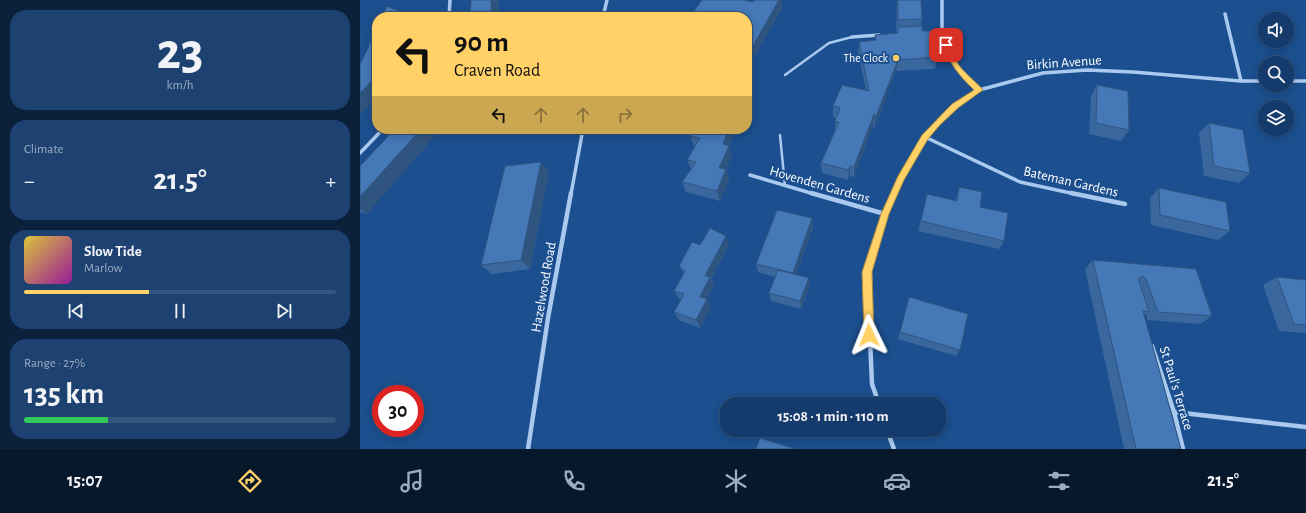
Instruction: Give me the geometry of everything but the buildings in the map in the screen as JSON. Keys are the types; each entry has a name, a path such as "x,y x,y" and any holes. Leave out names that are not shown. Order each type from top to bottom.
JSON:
{"street":[{"path":"449,12 450,0"},
{"path":"605,12 607,0"},
{"path":"942,0 942,33 953,62 979,90"},
{"path":"1225,14 1242,81"},
{"path":"920,34 942,33"},
{"path":"852,37 882,35"},
{"name":"Birkin Avenue","path":"876,397 872,384 867,272 885,214 901,179 925,137 955,106 979,90 1025,76 1043,73 1087,70 1258,81"},
{"path":"1294,81 1306,81"},
{"path":"360,153 378,134"},
{"name":"Hazelwood Road","path":"528,449 548,318 582,134"},
{"name":"Bateman Gardens","path":"925,137 1020,182 1125,204"},
{"name":"Hovenden Gardens","path":"750,175 885,214"},
{"name":"St Paul's Terrace","path":"1150,339 1174,412 1183,449"},
{"path":"1174,412 1306,427"},
{"path":"890,437 894,449"}],"lane":[{"path":"785,75 828,43 852,37"},
{"path":"780,135 785,186"}],"place":[{"name":"The Clock","path":"896,58"}],"route":[{"path":"869,335 867,272 885,214 901,179 925,137 955,106 979,90 953,62 946,45"}]}
